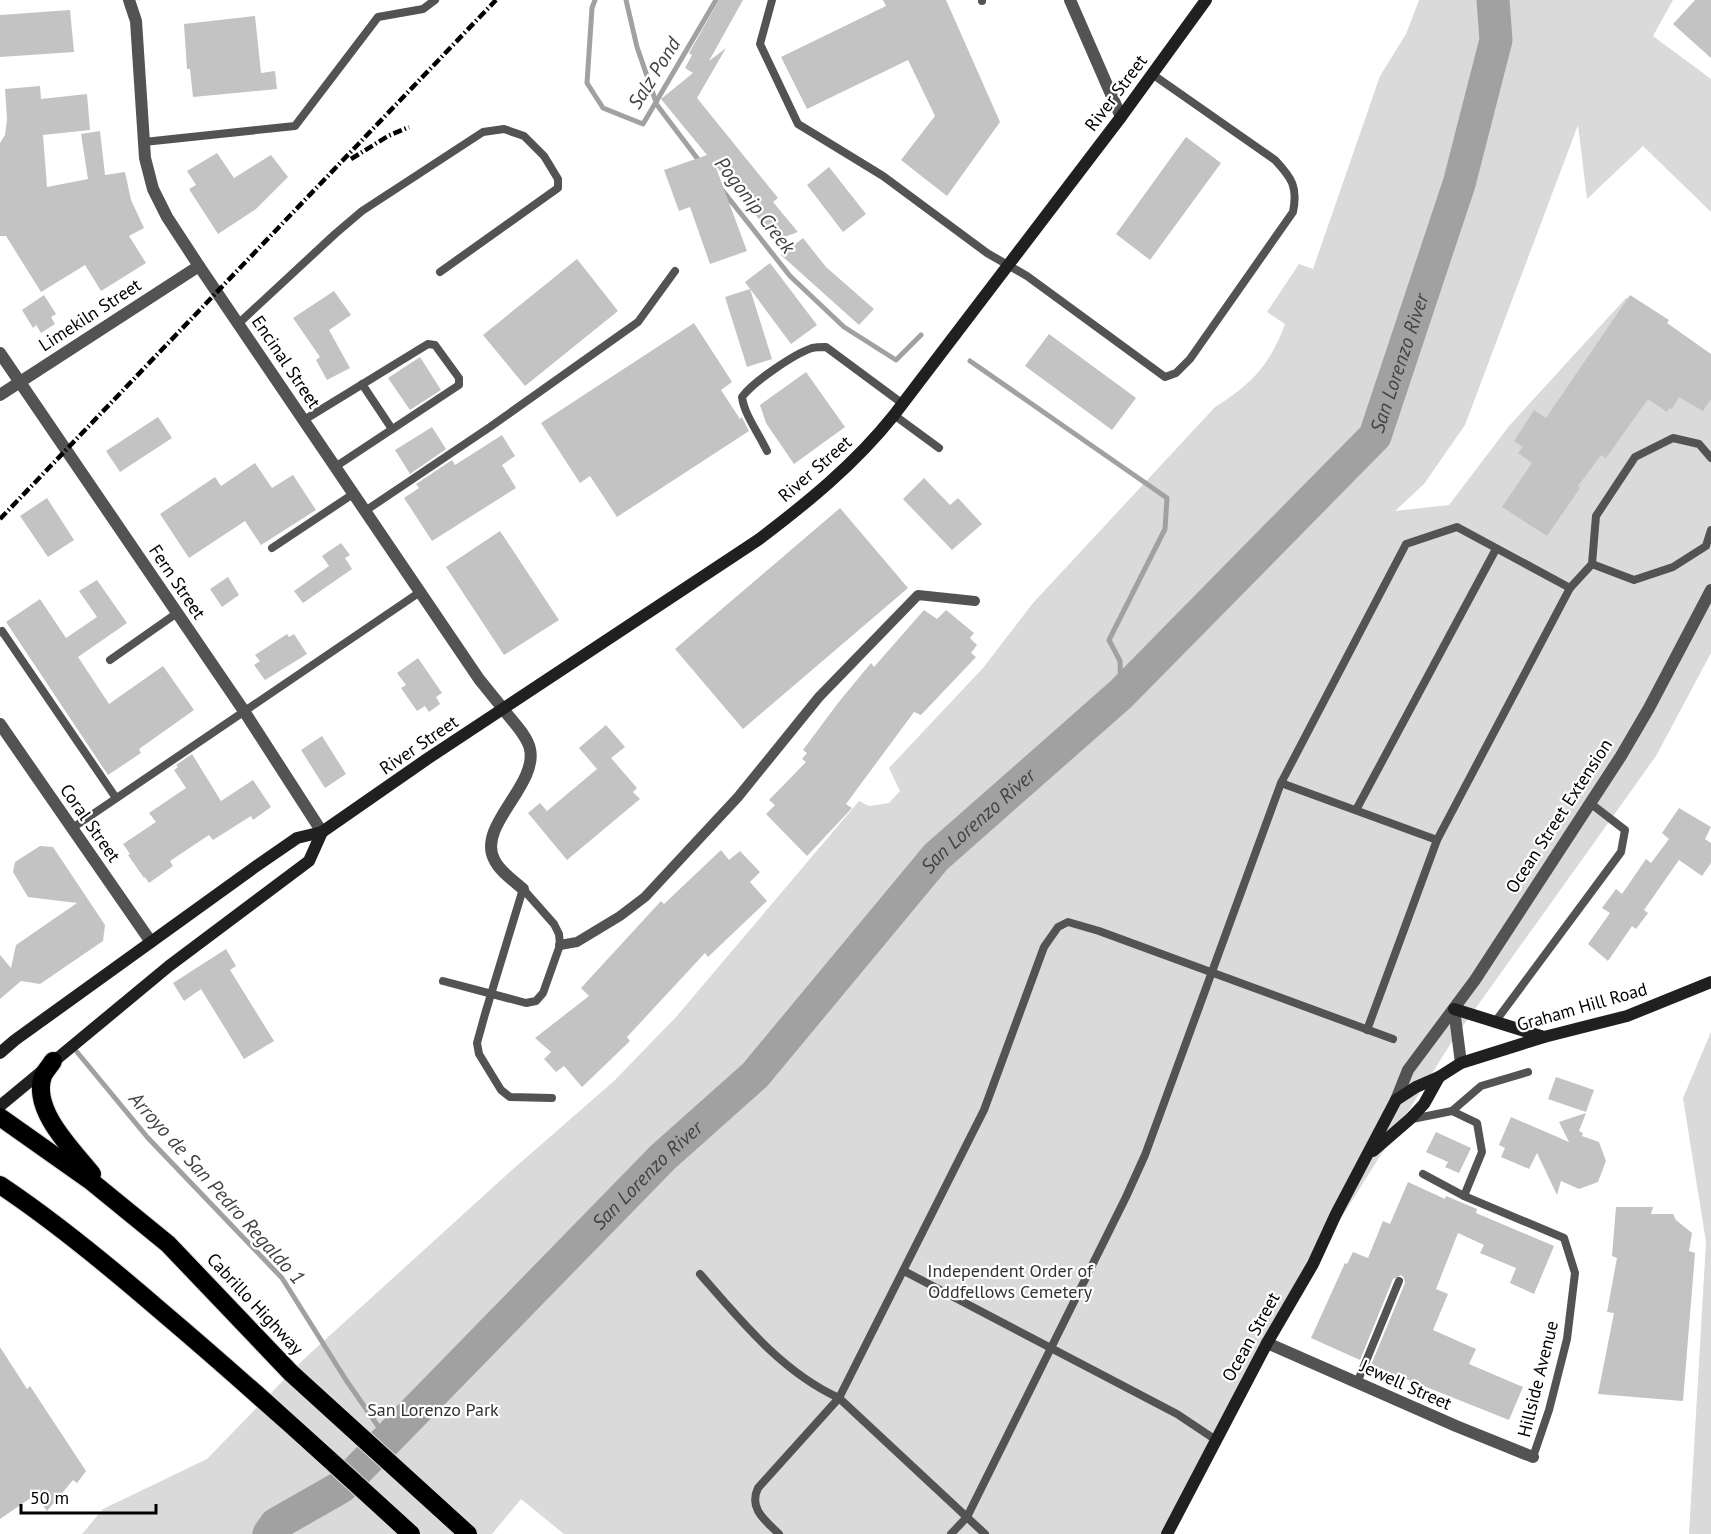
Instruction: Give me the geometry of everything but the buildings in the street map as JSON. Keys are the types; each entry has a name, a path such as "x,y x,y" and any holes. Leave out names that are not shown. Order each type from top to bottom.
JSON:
{"highway":[{"path":"53,1061 43,1074 40,1089 43,1104 51,1121 108,1195"},
{"name":"Cabrillo Highway","path":"0,1118 61,1159 183,1258 291,1373 468,1534"},
{"path":"0,1185 96,1256 267,1402 411,1534"}],"main road":[{"name":"River Street","path":"0,1053 205,902 297,838 322,832 427,759 758,540 804,506 872,442 894,416 1121,117 1206,0"},
{"path":"0,1106 169,966 309,861 322,832"},
{"name":"Graham Hill Road","path":"1461,1063 1544,1037 1627,1016 1711,982"},
{"path":"1454,1009 1544,1037"},
{"name":"Ocean Street","path":"1167,1534 1267,1343 1313,1264 1396,1100 1461,1063"},
{"name":"Ocean Street","path":"1367,1156 1424,1104 1439,1077"}],"street":[{"name":"Encinal Street","path":"129,0 136,21 145,158 153,189 167,217 479,679 528,744 531,760 492,837 490,847 495,862 523,890"},
{"path":"1070,0 1121,117"},
{"name":"Limekiln Street","path":"0,396 199,266"},
{"name":"Fern Street","path":"0,353 244,711 322,832"},
{"name":"Ocean Street Extension","path":"1454,1009 1636,731 1711,590"},
{"path":"560,945 577,942 645,897 738,797 819,697 918,595 975,601"},
{"name":"Coral Street","path":"0,724 151,942"},
{"path":"1454,1009 1461,1063"},
{"name":"Ocean Street","path":"1396,1100 1408,1070 1454,1009"},
{"name":"Jewell Street","path":"1267,1343 1533,1457"}],"lane":[{"path":"144,142 295,126 378,17 423,9 435,0"},
{"path":"772,0 760,44 798,124 884,176 987,253 1008,264 1165,378 1176,373 1190,359 1293,212 1297,195 1290,176 1275,160 1152,74"},
{"path":"238,324 362,211 455,148 483,132 504,129 524,136 544,156 558,179 558,188 440,272"},
{"path":"364,511 490,427 638,322 675,271"},
{"path":"304,420 432,344 459,378 459,386 335,467"},
{"path":"767,451 756,428 743,409 742,397 763,377 813,348 826,347 903,404"},
{"path":"362,384 392,429"},
{"path":"894,416 939,448"},
{"path":"1367,1030 1437,840 1570,588 1592,564 1596,516 1635,457 1673,438 1699,444 1711,458"},
{"path":"272,548 353,494"},
{"path":"951,1534 967,1517 1140,1165 1281,783 1406,544 1457,527 1570,588"},
{"path":"1592,564 1634,580 1673,567 1706,546 1711,530"},
{"path":"1356,810 1496,549"},
{"path":"71,829 420,592"},
{"path":"111,660 177,613"},
{"path":"0,632 2,631 116,798"},
{"path":"1281,783 1437,840"},
{"path":"1495,1022 1621,852 1626,830 1590,803"},
{"path":"443,981 490,995 526,1002 536,1001 543,993 560,945 559,934 554,924 523,890"},
{"path":"523,890 477,1043 479,1054 501,1090 510,1097 552,1098"},
{"path":"779,1534 759,1514 754,1501 755,1494 761,1483 839,1398 984,1110 1044,947 1058,927 1068,922 1099,931 1393,1039"},
{"path":"1410,1119 1452,1111 1481,1086 1528,1072"},
{"path":"1423,1174 1464,1196 1482,1152 1477,1123 1452,1111"},
{"name":"Hillside Avenue","path":"1464,1196 1564,1238 1575,1273 1567,1339 1549,1410 1533,1457"},
{"path":"904,1271 1177,1414 1216,1440"},
{"path":"700,1274 773,1353 821,1390 839,1398 985,1534"},
{"path":"1357,1383 1399,1281"}],"green space":[{"path":"1419,0 1673,0 1653,36 1711,79 1711,212 1643,146 1587,199 1578,125 1465,425 1424,484 1395,511 1449,505 1509,426 1626,298 1711,355 1711,653 1656,756 1453,1040 1343,1215 1249,1369 1165,1534 564,1534 521,1499 492,1534 82,1534 103,1509 207,1459 305,1358 512,1170 614,1081 676,1017 859,801 869,806 889,803 900,791 889,768 983,668 1033,603 1215,407 1239,391 1266,362 1285,324 1267,312 1299,264 1313,269 1380,76 1406,34"},
{"path":"1711,1032 1711,1534 1689,1534 1706,1242 1683,1098"}],"waterway":[{"name":"Salz Pond","path":"595,0 592,8 587,83 603,108 643,124 716,0"},
{"name":"Pogonip Creek","path":"626,0 637,47 657,105 700,162"},
{"name":"San Lorenzo River","path":"269,1534 276,1524 341,1487 663,1157 755,1075 936,857 1121,694 1375,436 1459,184 1496,40 1493,0"},
{"name":"Pogonip Creek","path":"723,191 790,276 844,327 896,360 921,335"},
{"name":"Pogonip Creek","path":"970,361 1167,498 1165,529 1109,640 1120,661 1121,694"},
{"name":"Arroyo de San Pedro Regaldo 1","path":"77,1052 148,1138 282,1278 346,1380 387,1439"}],"railway":[{"path":"0,519 496,0"},
{"path":"351,159 388,136 409,127"}],"park label":[{"name":"Independent Order of Oddfellows Cemetery","path":"1010,1281"},
{"name":"San Lorenzo Park","path":"433,1410"}]}
